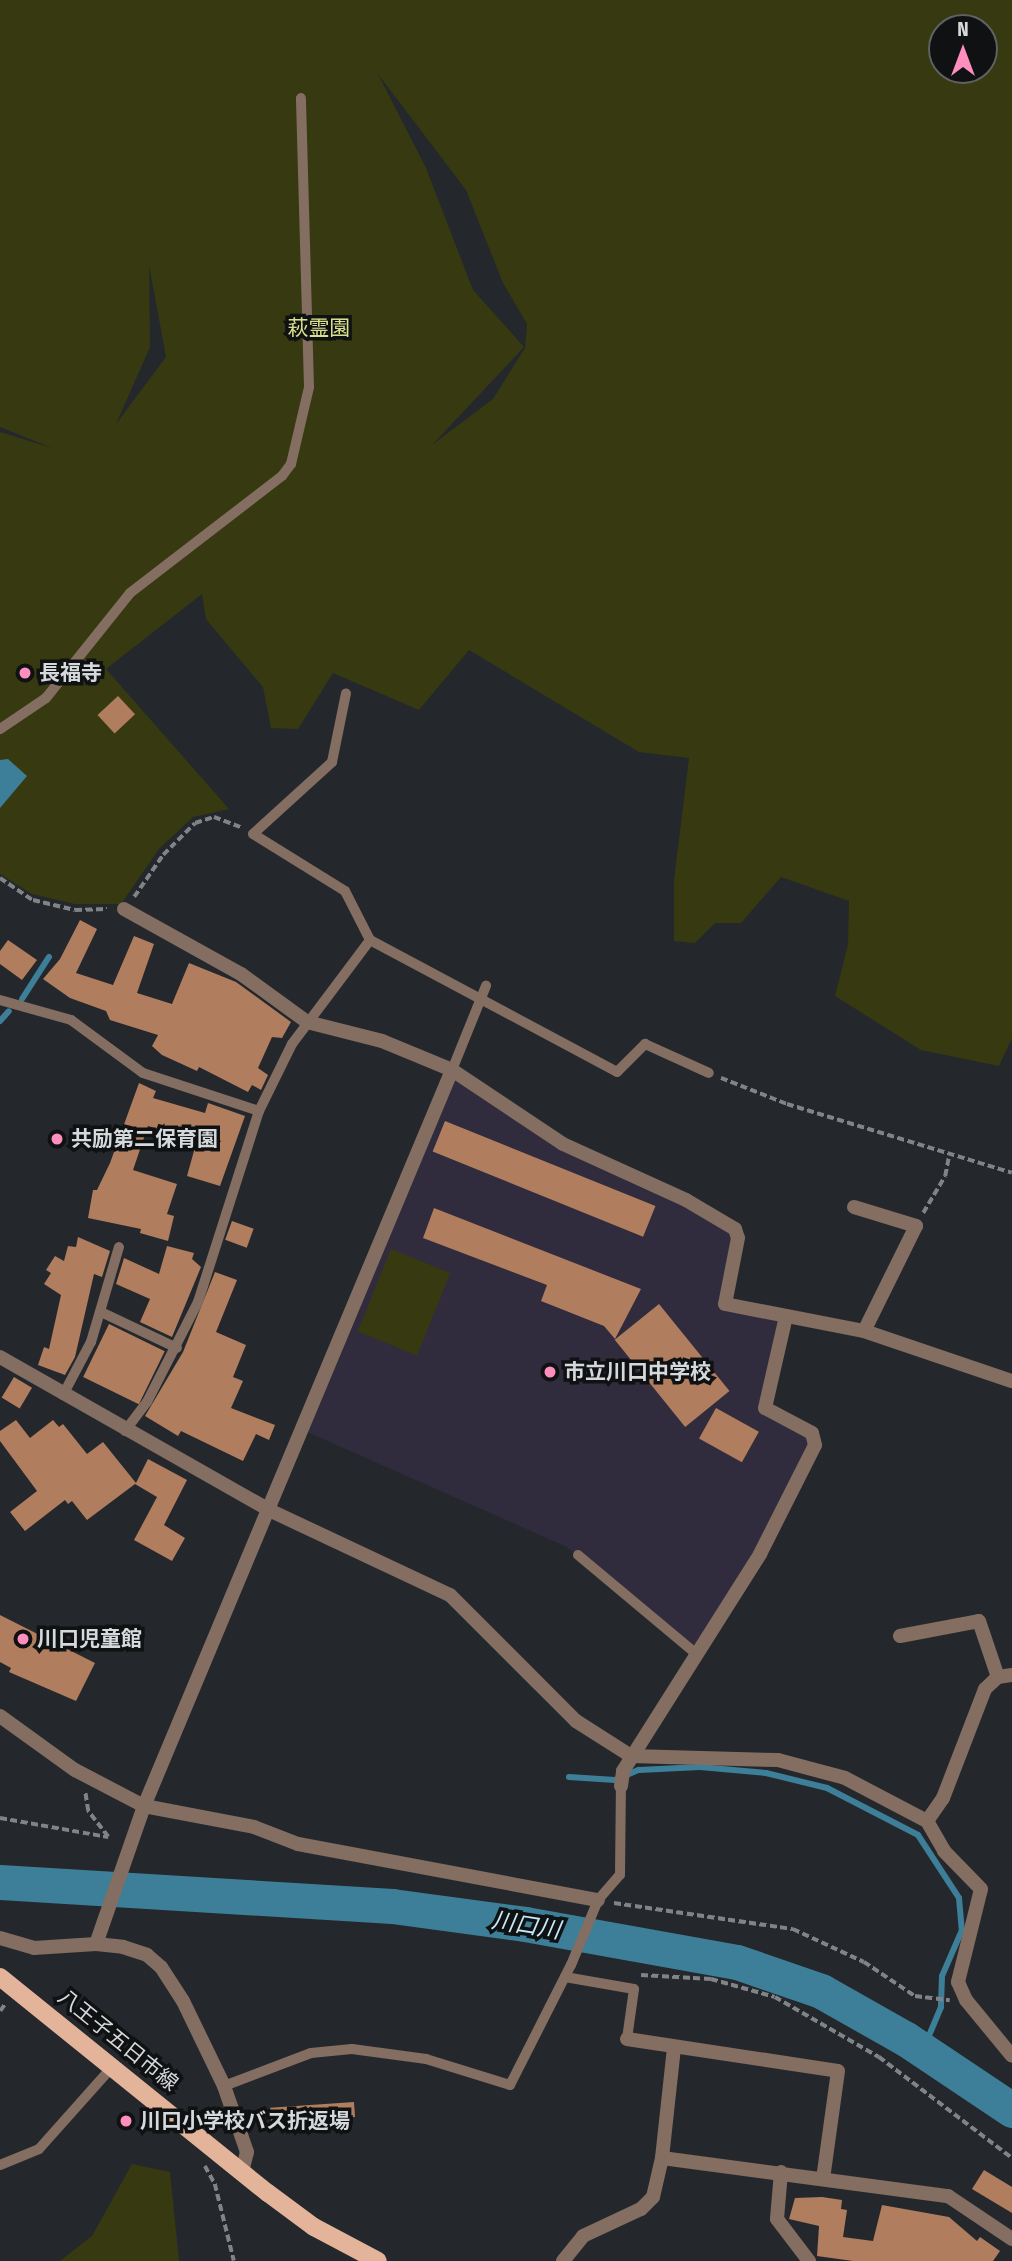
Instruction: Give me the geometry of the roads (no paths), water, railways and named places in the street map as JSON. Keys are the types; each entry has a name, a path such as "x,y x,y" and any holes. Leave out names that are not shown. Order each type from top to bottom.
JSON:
{"main road":[{"name":"八王子五日市線","path":"0,1977 314,2227 378,2261"}],"street":[{"path":"124,909 241,974 307,1022 382,1041 452,1070 563,1144 686,1200 735,1229 738,1238 724,1304 864,1331 1012,1381"},
{"path":"96,1944 144,1806 452,1070"},
{"path":"854,1207 916,1226 864,1331"},
{"path":"622,1779 631,1756 760,1554 815,1445 811,1433 765,1408 786,1315"},
{"path":"0,1357 125,1431 269,1510 450,1595 576,1721 631,1756 788,1763 845,1778 926,1821 944,1851 981,1889 958,1982 966,2000 1012,2056"},
{"path":"900,1636 979,1621 1005,1676 985,1689 943,1798 926,1821"},
{"path":"0,1716 94,1780 144,1806 254,1827 298,1844 597,1903"},
{"path":"0,1938 34,1948 96,1944 136,1951 161,1967 183,2001 224,2086 247,2152 242,2172"},
{"path":"627,2039 838,2071 823,2179"},
{"path":"563,2261 583,2235 641,2209 653,2197 662,2158 674,2048"},
{"path":"662,2158 948,2196 1012,2239"},
{"path":"781,2172 777,2219 809,2261"}],"lane":[{"path":"0,729 46,698 130,593 282,476 290,464 309,387 301,98"},
{"path":"346,693 332,762 253,834 345,891 370,940 478,1001 617,1072 645,1044 709,1073"},
{"path":"125,1431 177,1348 198,1302 259,1111 307,1022 370,940"},
{"path":"452,1070 486,986"},
{"path":"0,1000 71,1020 142,1073 259,1111"},
{"path":"63,1395 101,1312 119,1247"},
{"path":"101,1312 177,1348"},
{"path":"578,1556 695,1653"},
{"path":"224,2086 311,2053 352,2049 426,2059 510,2085 572,1965 597,1903 621,1875 622,1779"},
{"path":"565,1977 634,1989 627,2039"},
{"path":"0,2165 39,2149 113,2065"}],"water":[{"path":"8,759 27,776 0,808 0,760"}],"waterway":[{"path":"22,999 49,957"},
{"path":"0,1021 9,1011"},
{"path":"569,1777 615,1780 639,1770 700,1767 766,1773 827,1788 918,1835 959,1898 962,1930 942,1976 941,2007 923,2050"},
{"name":"川口川","path":"0,1882 392,1906 525,1924 737,1962 821,1991 906,2039 1012,2110"}],"place":[{"name":"長福寺","path":"25,673"},
{"name":"共励第二保育園","path":"57,1139"},
{"name":"市立川口中学校","path":"550,1372"},
{"name":"川口児童館","path":"23,1639"},
{"name":"川口小学校バス折返場","path":"126,2121"}],"park label":[{"name":"萩霊園","path":"319,328"}]}
